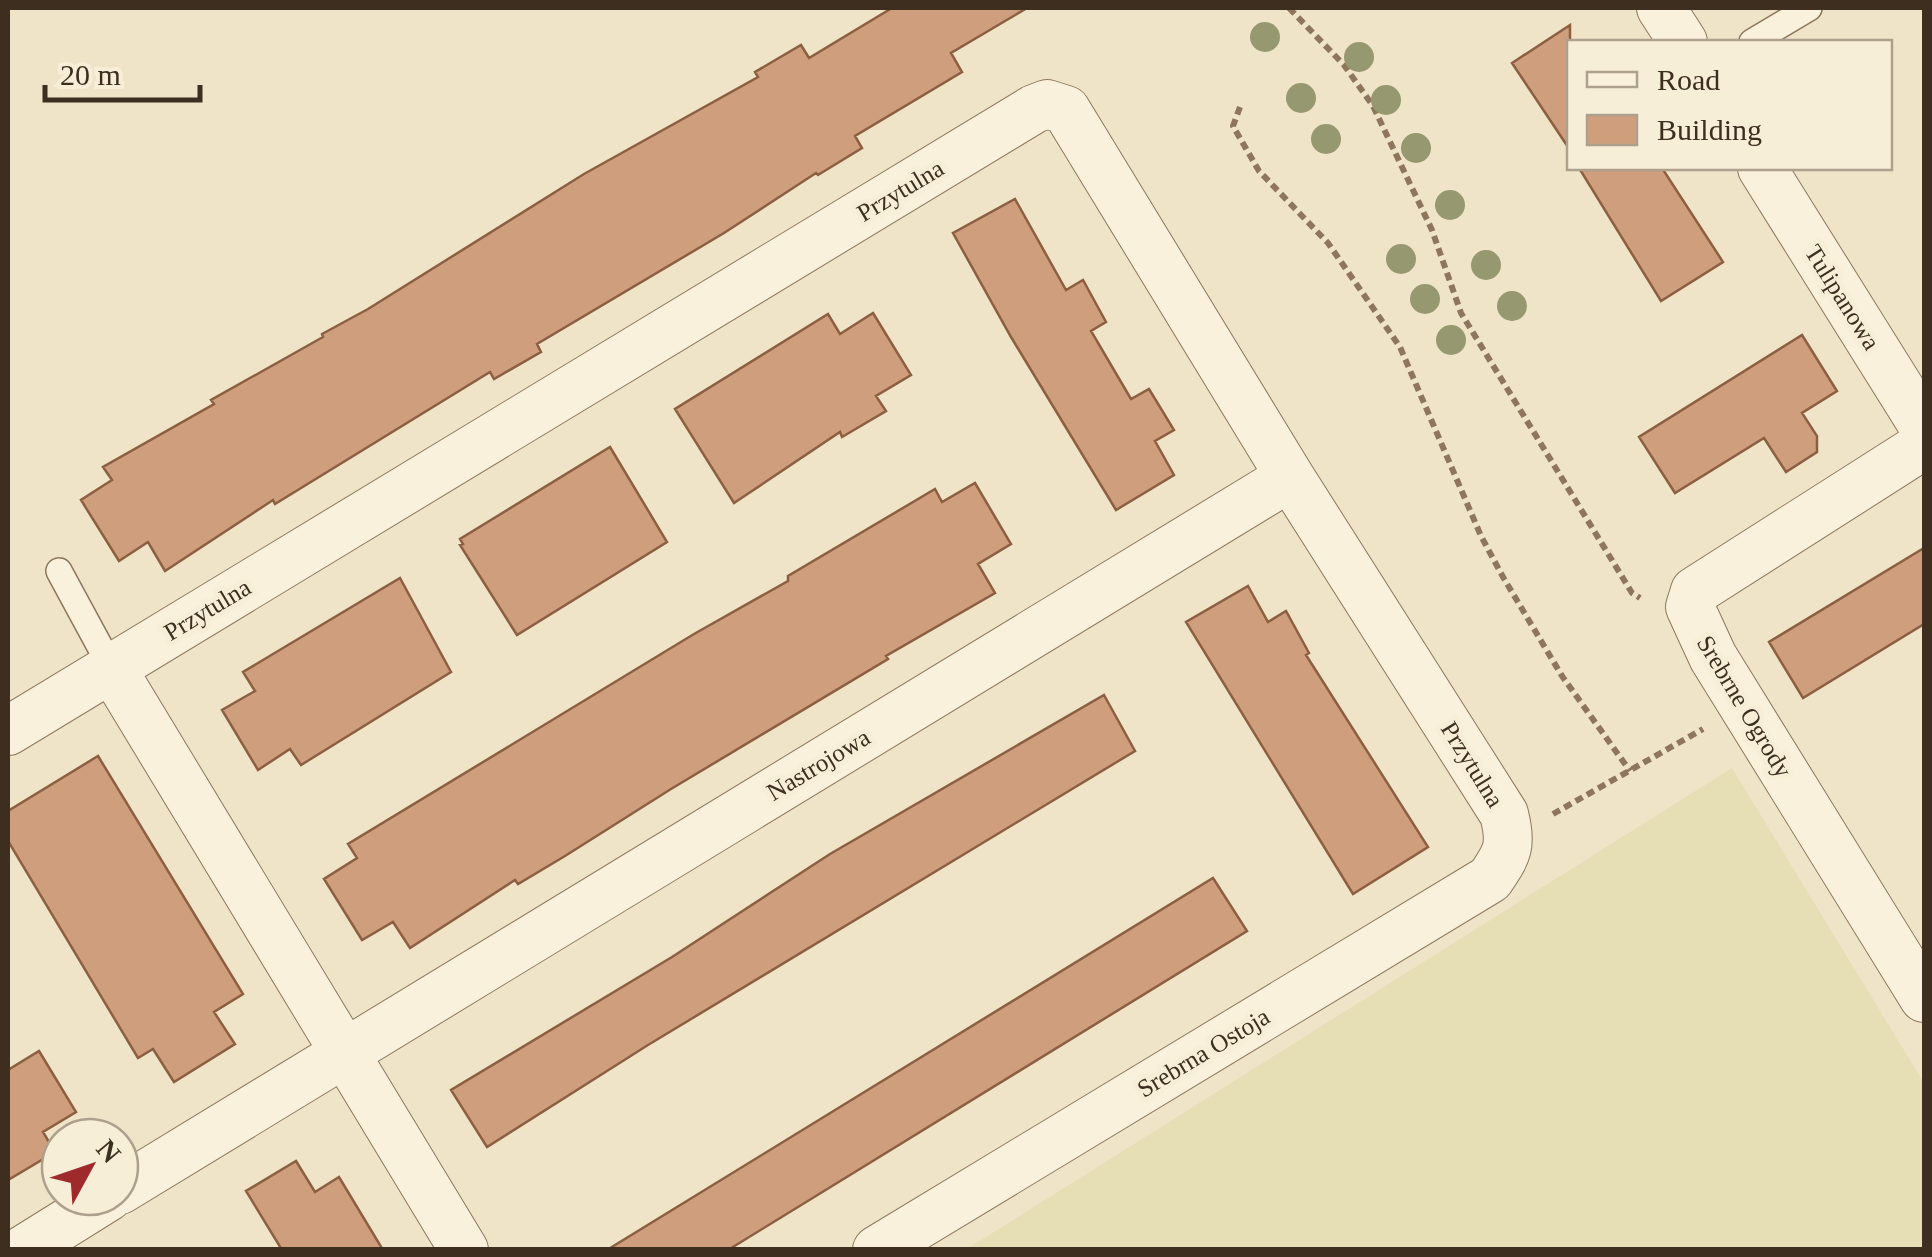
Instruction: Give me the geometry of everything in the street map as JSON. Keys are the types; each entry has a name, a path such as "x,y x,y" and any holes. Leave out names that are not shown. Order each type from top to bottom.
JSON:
{"street":[{"path":"1661,8 1682,40"},
{"name":"Przytulna","path":"8,731 1047,104 1066,110 1290,477 1504,814 1510,838"},
{"name":"Tulipanowa","path":"1763,170 1924,427"},
{"name":"Srebrne Ogrody","path":"1924,445 1696,591 1690,607 1712,657 1924,998"},
{"name":"Nastrojowa","path":"140,1178 1290,477"},
{"path":"111,667 464,1250"},
{"name":"Srebrna Ostoja","path":"877,1250 1490,879 1504,858 1510,838"},
{"path":"23,1250 76,1217"}],"lane":[{"path":"1755,40 1809,8"},
{"path":"59,571 111,667"}],"path":[{"path":"1289,8 1344,64 1373,106 1432,230 1460,314 1632,593 1649,604 1690,607"},
{"path":"1240,108 1234,126 1259,171 1328,243 1400,347 1496,564 1562,676 1630,770"},
{"path":"1510,838 1743,705"}],"shaded area":[{"path":"1732,768 1924,1083 1924,1249 967,1249"}],"building":[{"path":"892,8 1027,8 951,53 962,72 855,136 862,148 537,344 541,352 494,379 490,372 275,504 273,500 165,571 148,542 119,561 81,500 112,480 103,467 214,404 211,400 323,337 322,334 584,174 758,77 755,72 801,45 809,58"},
{"path":"1570,25 1567,146 1512,63"},
{"path":"1580,170 1663,170 1723,262 1661,301"},
{"path":"1015,199 1066,290 1083,280 1106,322 1091,331 1131,399 1149,389 1174,430 1155,441 1174,475 1116,510 953,233"},
{"path":"873,313 911,375 876,396 886,411 842,437 840,432 734,503 675,409 828,314 840,334"},
{"path":"1802,335 1837,391 1802,413 1817,436 1817,452 1786,472 1764,438 1675,493 1639,437"},
{"path":"610,447 667,542 517,635 460,545 460,539"},
{"path":"975,483 1011,544 978,564 995,593 886,656 888,659 565,856 518,884 515,880 410,948 393,922 362,940 324,879 357,858 348,844 935,489 942,502"},
{"path":"1924,548 1924,624 1803,698 1769,642"},
{"path":"400,578 451,672 301,765 290,749 258,770 222,710 255,691 243,672"},
{"path":"1248,586 1268,622 1286,611 1309,653 1306,655 1428,847 1353,894 1186,622"},
{"path":"1104,695 1135,751 648,1045 487,1147 451,1090 672,957 830,854"},
{"path":"98,756 243,994 214,1012 235,1044 174,1082 153,1049 138,1058 8,841 8,811"},
{"path":"1213,878 1247,931 728,1250 607,1250"},
{"path":"39,1051 76,1112 68,1117 40,1117 40,1161 8,1180 8,1070"},
{"path":"296,1161 315,1192 339,1177 383,1250 282,1250 246,1191"}]}
